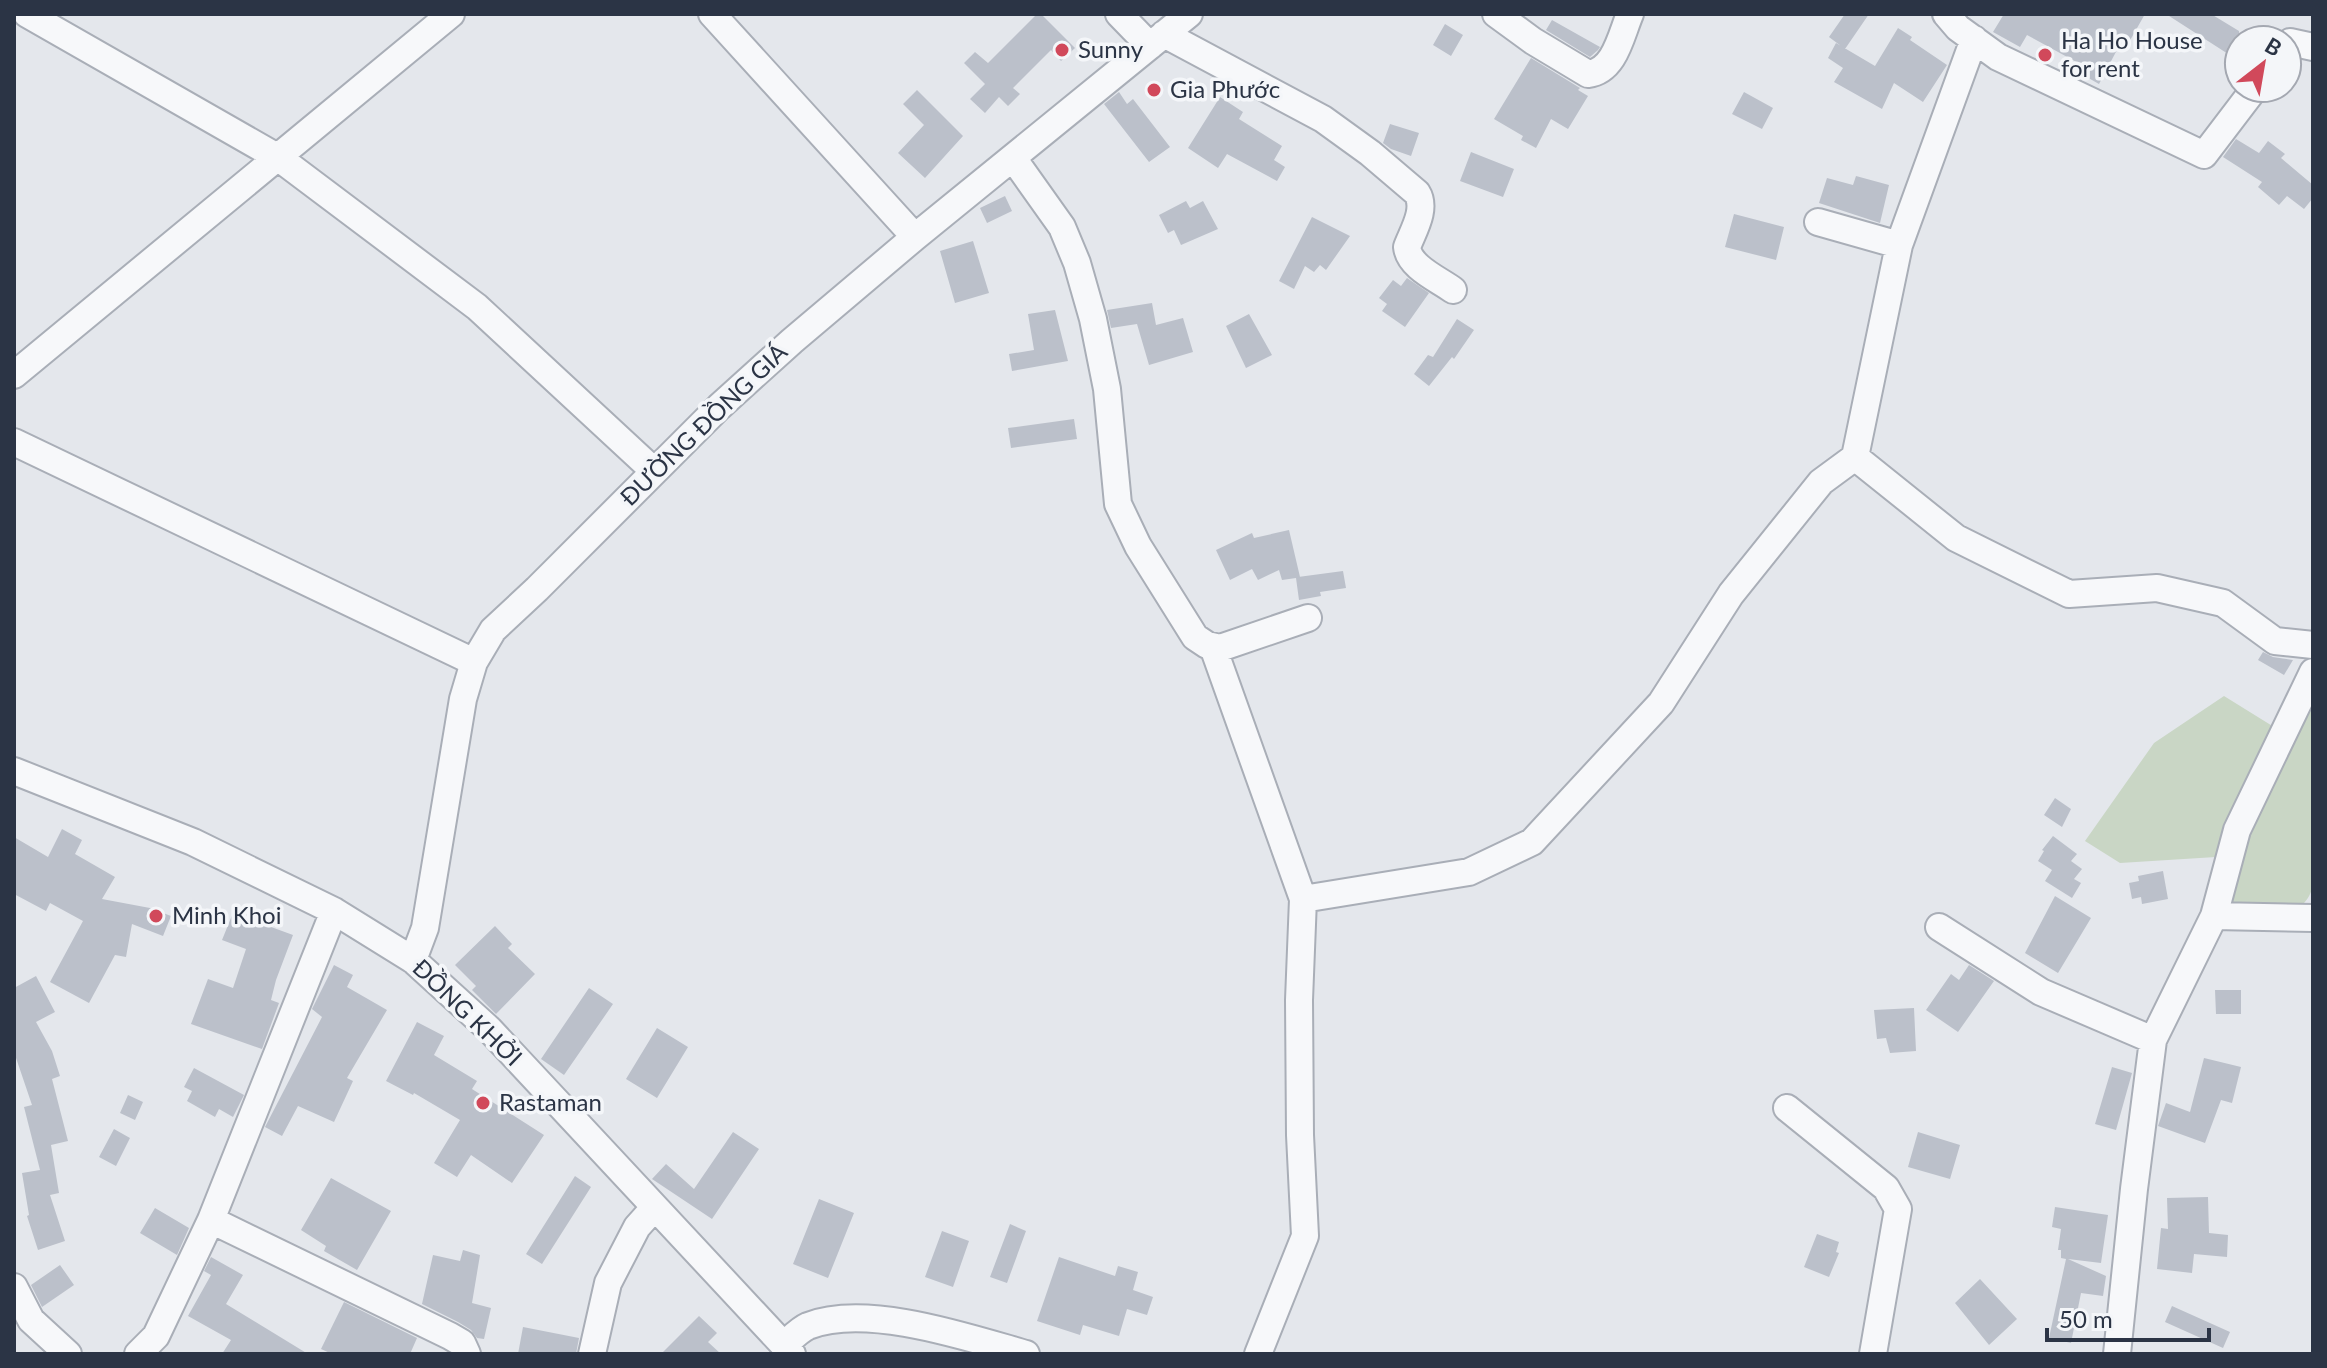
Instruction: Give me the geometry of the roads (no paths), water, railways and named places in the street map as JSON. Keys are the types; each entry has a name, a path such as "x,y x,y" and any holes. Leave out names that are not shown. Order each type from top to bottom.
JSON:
{"street":[{"path":"27,14 279,158 477,307 654,471"},
{"path":"14,375 451,14"},
{"path":"712,14 915,237"},
{"path":"1119,14 1157,40 1323,119 1370,153 1417,193 1422,203 1407,254 1414,263 1453,290"},
{"name":"ĐƯỜNG ĐỒNG GIÁ","path":"413,960 425,928 463,699 474,662 493,630 771,360 915,237 1189,14"},
{"path":"1496,14 1533,41 1588,74 1607,66 1630,14"},
{"path":"1946,14 1998,57 2204,155 2243,104"},
{"path":"1303,899 1469,872 1532,842 1661,703 1731,594 1821,482 1855,457 1899,245 1974,39"},
{"path":"1013,158 1062,227 1077,263 1093,319 1107,389 1118,504 1138,546 1195,637 1220,648 1308,618"},
{"path":"1818,222 1899,245"},
{"path":"14,442 474,662"},
{"path":"1855,457 1956,538 2069,594 2157,588 2223,603 2275,641 2313,645"},
{"path":"1213,647 1303,899 1299,1000 1300,1135 1305,1236 1258,1354"},
{"path":"2117,1354 2153,1040 2214,916 2237,830 2313,672"},
{"name":"ĐỒNG KHỞI","path":"14,771 193,842 334,911 413,960 489,1029 788,1350"},
{"path":"155,1348 211,1220 334,911"},
{"path":"2214,916 2313,918"},
{"path":"1939,927 2041,992 2153,1040"},
{"path":"1787,1108 1886,1188 1898,1209 1873,1354"},
{"path":"592,1354 608,1283 637,1227 654,1208"},
{"path":"211,1220 450,1336 462,1343 467,1354"},
{"path":"14,1287 31,1320 68,1354"},
{"path":"788,1350 806,1327 841,1318 886,1320 1026,1354"}],"place":[{"name":"Sunny","path":"1062,50"},
{"name":"Ha Ho House for rent","path":"2045,55"},
{"name":"Gia Phước","path":"1154,90"},
{"name":"Minh Khoi","path":"156,916"},
{"name":"Rastaman","path":"483,1103"}]}
